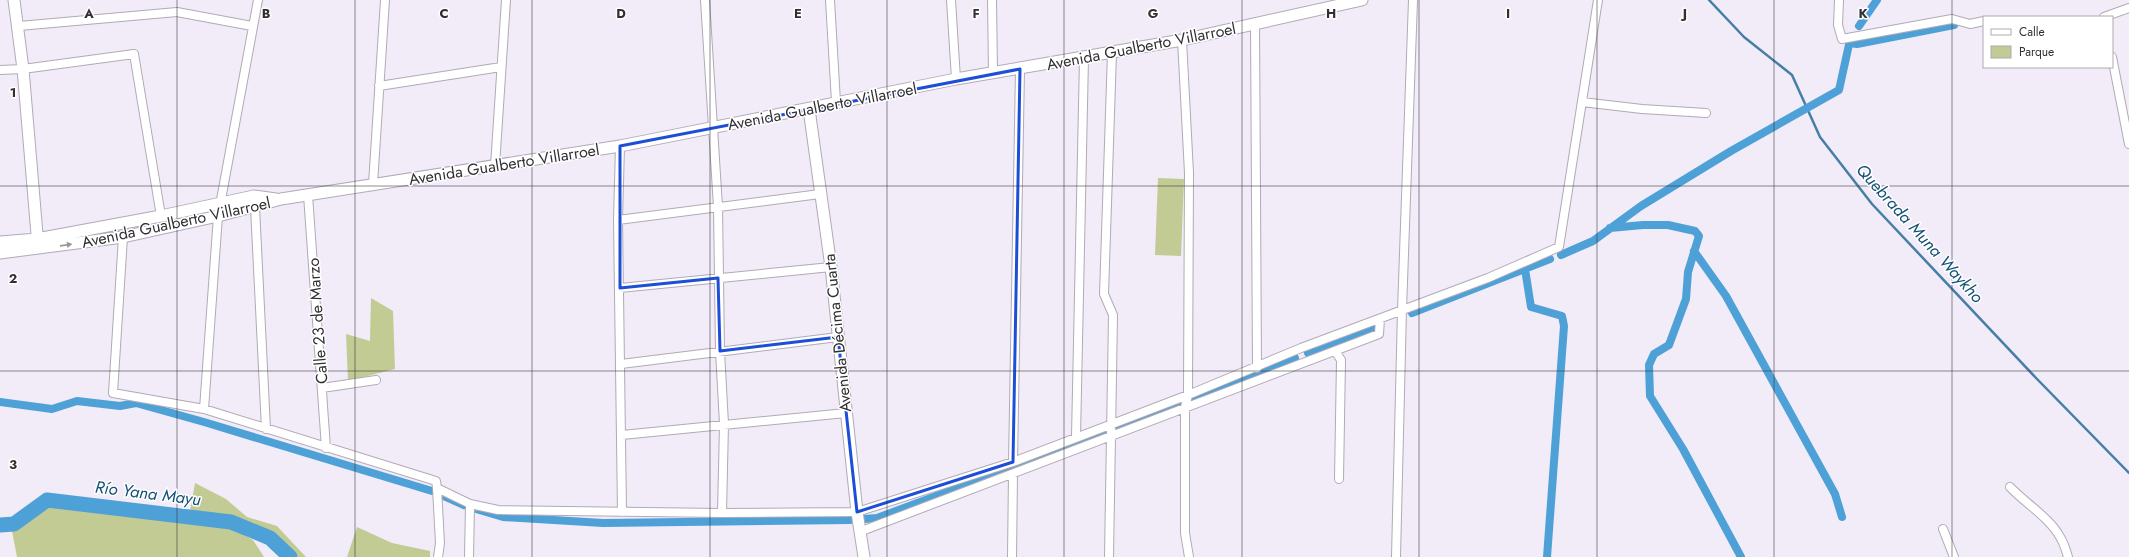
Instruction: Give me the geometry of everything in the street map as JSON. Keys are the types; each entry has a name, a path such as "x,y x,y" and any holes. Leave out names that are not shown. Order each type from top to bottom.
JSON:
{"main road":[{"path":"14,0 19,26 38,244"},
{"name":"Avenida Gualberto Villarroel","path":"0,242 38,244 123,237 218,216 281,199 620,146 956,79 1182,40 1362,0"},
{"name":"Avenida Décima Cuarta","path":"809,109 831,267 859,532 864,557"},
{"name":"Avenida Gualberto Villarroel","path":"0,253 222,202 254,196 281,199"}],"street":[{"path":"204,409 218,216 222,202 252,26 258,0"},
{"path":"373,184 386,0"},
{"path":"495,166 506,0"},
{"path":"705,0 718,207 720,352 724,424 722,513"},
{"path":"830,0 836,102"},
{"path":"951,0 956,79"},
{"path":"992,0 993,73"},
{"path":"1396,557 1402,310 1413,0"},
{"path":"437,488 470,504 498,510 722,513 857,512 1013,462 1257,368 1301,348 1488,278 1559,247 1598,0"},
{"path":"1839,0 1838,24 1842,40 1952,19 1970,24 1983,22"},
{"path":"2106,16 2129,7 2127,0"},
{"path":"19,26 177,12 252,26"},
{"path":"1254,23 1257,368"},
{"path":"1182,40 1189,173 1188,395 1185,408 1185,533 1189,557"},
{"path":"1109,557 1113,315 1104,294 1112,53"},
{"path":"0,70 23,69 134,54 161,216"},
{"path":"1076,437 1084,58"},
{"path":"2113,62 2129,144"},
{"path":"379,86 501,66"},
{"path":"1013,462 1020,69"},
{"path":"1582,102 1642,109 1706,113"},
{"path":"620,146 618,220 622,512"},
{"path":"618,220 820,194"},
{"name":"Calle 23 de Marzo","path":"308,195 326,448"},
{"path":"255,207 266,429"},
{"path":"123,237 113,393 204,409 436,481 440,543 438,557"},
{"path":"620,288 831,267"},
{"path":"859,532 1379,334 1380,319"},
{"path":"621,364 838,337"},
{"path":"1335,351 1341,360 1339,479"},
{"path":"322,388 376,380"},
{"path":"622,435 846,413"},
{"path":"1012,557 1013,474"},
{"path":"2010,487 2024,502 2048,521 2060,536 2068,557"},
{"path":"469,557 470,504"},
{"path":"1943,529 1954,557"}],"highlighted area":[{"path":"1020,69 1013,462 857,512 838,337 720,351 718,278 620,288 620,146"}],"green space":[{"path":"1158,178 1184,179 1181,256 1155,255"},
{"path":"371,298 393,311 395,369 348,381 346,334 370,341"},
{"path":"195,483 226,499 247,517 277,526 306,557 296,557 286,545 274,536 248,523 190,511"},
{"path":"47,504 171,516 231,527 253,540 264,557 17,557 12,531"},
{"path":"357,527 392,543 430,551 430,557 347,557"}],"waterway":[{"name":"Quebrada Muna Waykho","path":"1709,0 1744,37 1792,75 1820,137 1872,204 2037,379 2129,473"},
{"path":"1859,26 1877,0"},
{"path":"1849,43 1857,44 1954,25"},
{"path":"1561,255 1593,241 1641,206 1731,151 1839,90 1850,40"},
{"path":"1610,228 1643,225 1668,225 1695,231 1699,236 1688,272 1686,299 1669,345 1654,354 1649,365 1650,396 1683,449 1741,557"},
{"path":"1694,251 1726,296 1835,494 1842,517"},
{"path":"1412,313 1550,259"},
{"path":"1525,269 1531,307 1562,316 1564,326 1547,557"},
{"path":"1308,353 1372,328"},
{"path":"1191,401 1295,358"},
{"path":"0,402 52,409 77,401 120,406 136,403 432,491"},
{"path":"1117,429 1178,406"},
{"path":"864,519 877,518 1103,434"},
{"path":"444,496 464,505"},
{"name":"Río Yana Mayu","path":"0,525 14,524 47,500 231,522 270,538 290,557"},
{"path":"476,509 503,517 603,523 850,520"}]}
